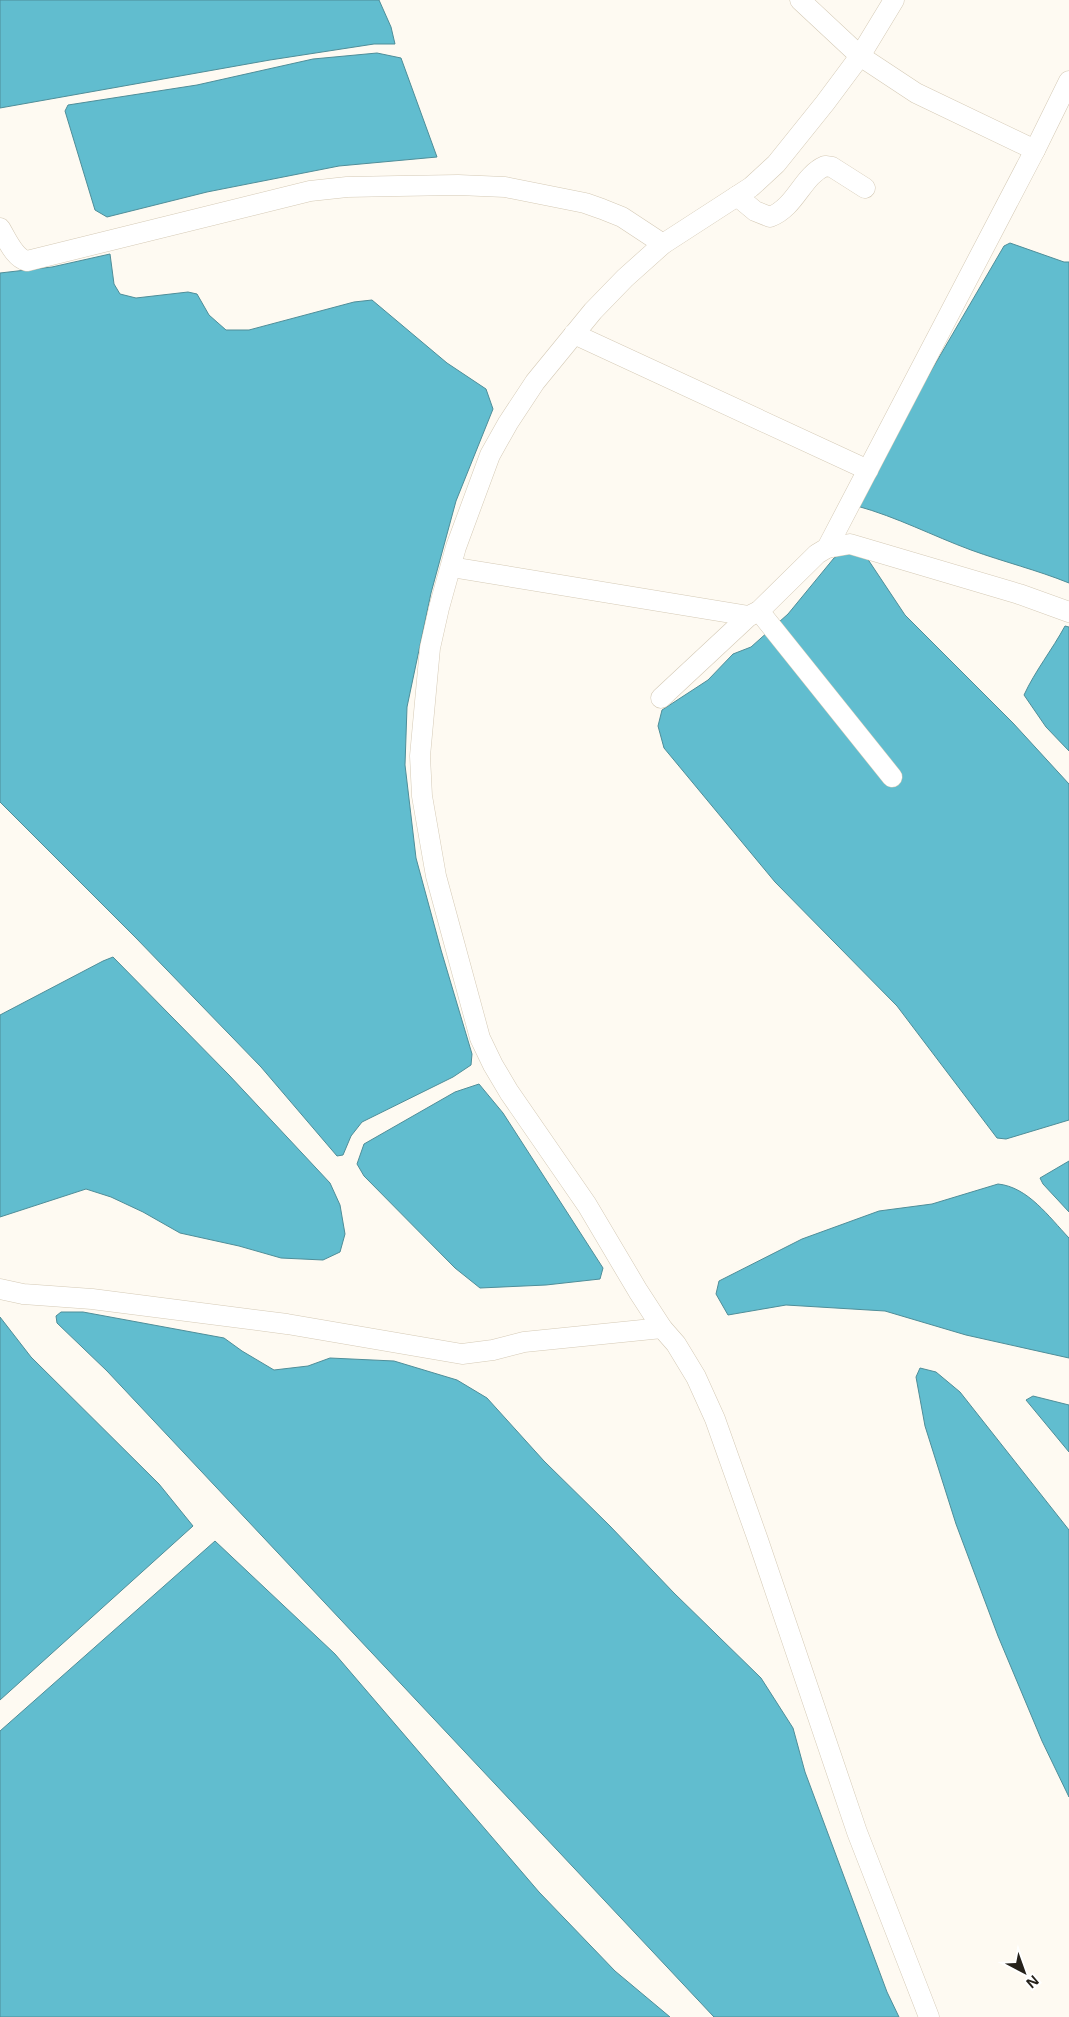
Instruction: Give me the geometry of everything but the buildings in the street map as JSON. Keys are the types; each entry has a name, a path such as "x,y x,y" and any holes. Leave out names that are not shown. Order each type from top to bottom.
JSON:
{"street":[{"path":"800,0 860,56 924,98 1035,150"},
{"path":"894,0 860,56 776,164 751,187 663,244 625,278 593,311 535,382 490,455 451,567 430,648 420,756 422,796 436,876 480,1038 492,1065 587,1205 662,1328 676,1344 696,1378 715,1419 857,1832 929,2017"},
{"path":"828,548 1069,81"},
{"path":"737,196 755,211 770,217 784,210 814,173 825,166 832,167 865,188"},
{"path":"0,228 16,255 22,260 27,261 310,191 347,187 458,185 505,187 585,203 622,217 663,244"},
{"path":"574,334 868,470"},
{"path":"661,698 817,554 828,548 850,544 1019,594 1069,612"},
{"path":"451,567 754,614 892,777"},
{"path":"0,1290 23,1294 92,1298 287,1324 462,1354 493,1350 524,1342 662,1328"}],"water":[{"path":"0,0 379,0 391,27 395,44 374,44 270,60 0,108"},
{"path":"377,53 401,58 437,157 339,166 207,192 107,217 95,210 65,111 68,105 197,85 313,59"},
{"path":"1010,243 1064,262 1069,262 1069,583 971,550 857,506 903,419 1004,246"},
{"path":"110,254 114,284 120,294 136,298 188,292 197,294 209,315 226,330 249,330 354,302 372,300 447,363 486,389 493,409 456,501 431,593 407,707 405,765 416,858 472,1054 471,1065 453,1077 362,1122 351,1136 343,1155 337,1156 261,1067 0,802 0,273 52,267"},
{"path":"849,548 863,552 905,615 1013,723 1069,784 1069,1120 1006,1139 997,1138 897,1006 775,882 664,748 658,726 662,710 708,680 733,654 751,647 788,614 834,558"},
{"path":"1065,626 1069,627 1069,751 1046,727 1024,695"},
{"path":"113,957 229,1075 330,1183 340,1205 345,1234 340,1252 323,1260 281,1258 239,1246 180,1233 143,1212 111,1197 86,1189 0,1217 0,1015"},
{"path":"479,1084 503,1113 603,1268 600,1279 546,1285 480,1288 455,1268 364,1176 357,1164 364,1144 455,1092"},
{"path":"1069,1161 1069,1212 1043,1184 1040,1178"},
{"path":"998,1184 1009,1186 1028,1197 1046,1212 1069,1238 1069,1358 966,1335 885,1311 786,1305 728,1315 716,1294 719,1281 802,1239 879,1211 932,1204"},
{"path":"61,1312 83,1312 224,1338 274,1370 308,1366 330,1358 394,1361 457,1380 487,1398 544,1461 761,1678 793,1728 805,1772 887,1992 899,2017 714,2017 107,1371 57,1323 56,1316"},
{"path":"0,1317 31,1357 159,1484 193,1526 0,1700"},
{"path":"920,1368 936,1372 960,1392 1069,1530 1069,1797 1042,1741 998,1636 956,1524 925,1426 916,1377"},
{"path":"1033,1396 1069,1405 1069,1452 1026,1400"},
{"path":"215,1541 335,1654 539,1892 615,1971 670,2017 0,2017 0,1731"}]}
